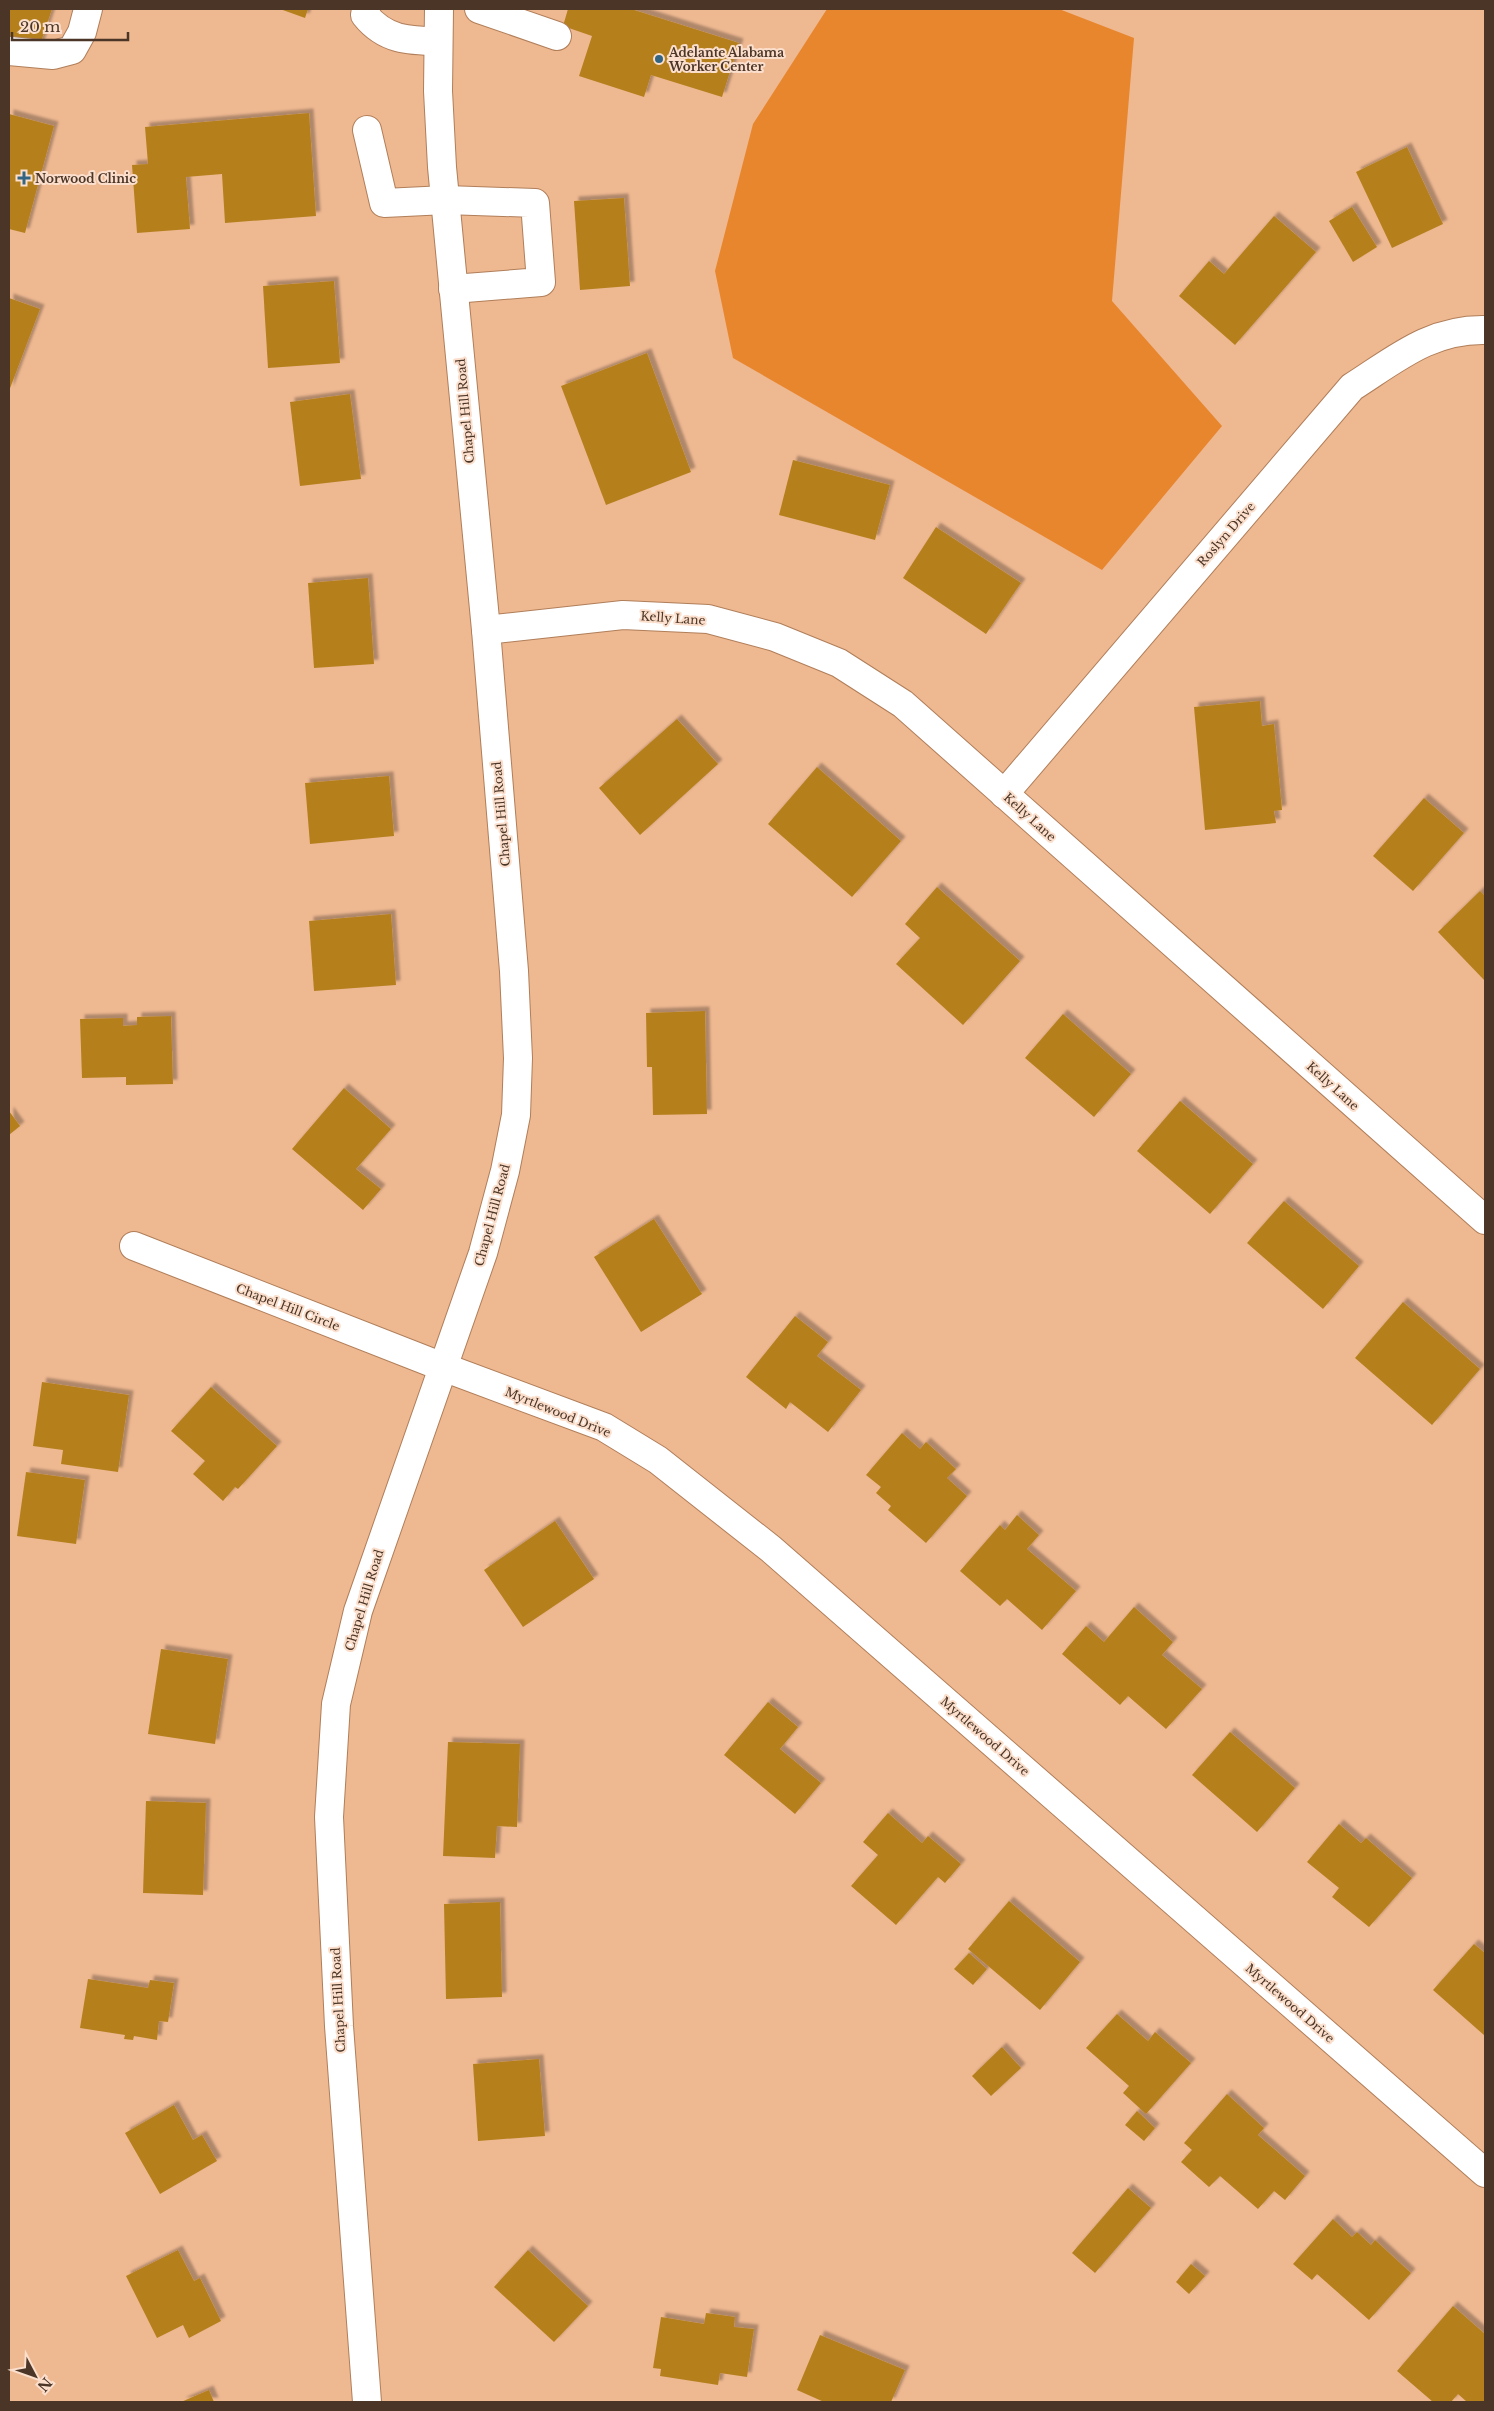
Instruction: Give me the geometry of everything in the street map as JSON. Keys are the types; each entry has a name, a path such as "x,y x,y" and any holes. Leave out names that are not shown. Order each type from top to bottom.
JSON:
{"street":[{"path":"9,51 53,55 72,50 82,32 88,9"},
{"path":"366,9 365,15 372,24 397,38 438,41"},
{"name":"Chapel Hill Road","path":"367,2402 336,1976 329,1817 336,1704 358,1611 483,1253 506,1170 516,1115 518,1058 514,971 486,630 446,200 438,91 439,9"},
{"path":"479,9 558,36"},
{"path":"367,130 384,203 446,200 535,202 541,282 453,289"},
{"name":"Roslyn Drive","path":"1004,794 1352,387 1420,343 1464,330 1485,330"},
{"name":"Kelly Lane","path":"486,630 623,615 708,620 776,637 839,664 904,704 1485,1220"},
{"name":"Chapel Hill Circle","path":"134,1246 443,1367"},
{"name":"Myrtlewood Drive","path":"443,1367 604,1427 658,1460 698,1490 771,1549 1485,2173"}],"shaded area":[{"path":"827,9 1059,9 1134,38 1112,301 1222,426 1102,570 733,358 715,271 753,124"}],"building":[{"path":"9,9 52,9 38,51 9,41"},
{"path":"280,9 308,9 305,18"},
{"name":"Adelante Alabama Worker Center","path":"568,9 631,9 739,43 722,97 651,75 644,97 579,76 592,36 563,26"},
{"path":"309,113 316,216 225,223 222,174 186,177 190,229 137,233 132,165 148,164 145,127"},
{"name":"Norwood Clinic","path":"9,114 54,126 25,233 9,229"},
{"path":"1407,147 1443,224 1392,248 1356,172"},
{"path":"624,198 630,286 580,290 574,201"},
{"path":"1352,207 1377,247 1353,262 1329,221"},
{"path":"1274,216 1316,252 1235,345 1179,296 1209,261 1224,274"},
{"path":"334,281 340,363 268,368 263,286"},
{"path":"9,298 40,309 9,391"},
{"path":"647,353 691,472 606,505 561,386"},
{"path":"350,394 361,479 300,486 290,402"},
{"path":"793,460 890,485 875,540 779,515"},
{"path":"936,527 1021,583 986,634 903,578"},
{"path":"368,578 374,664 314,668 308,583"},
{"path":"1260,701 1262,726 1274,724 1282,810 1274,811 1276,823 1205,830 1194,707"},
{"path":"677,719 718,764 640,835 599,788"},
{"path":"817,767 901,841 852,897 768,824"},
{"path":"389,776 394,836 310,844 305,783"},
{"path":"1424,798 1464,833 1413,891 1373,856"},
{"path":"937,887 1020,961 963,1025 896,964 920,938 905,924"},
{"path":"1480,891 1485,896 1485,981 1438,932"},
{"path":"391,914 396,985 314,991 309,921"},
{"path":"705,1011 707,1114 653,1115 652,1067 647,1067 646,1013"},
{"path":"1063,1014 1131,1074 1094,1117 1025,1058"},
{"path":"171,1016 173,1084 126,1085 126,1077 82,1078 80,1019 123,1018 123,1026 137,1025 137,1017"},
{"path":"344,1088 391,1129 356,1169 381,1189 363,1210 292,1149"},
{"path":"1180,1101 1253,1164 1210,1214 1137,1151"},
{"path":"9,1111 20,1126 9,1135"},
{"path":"1284,1201 1359,1266 1323,1309 1247,1243"},
{"path":"654,1219 702,1294 641,1332 594,1257"},
{"path":"1403,1302 1480,1369 1432,1425 1355,1358"},
{"path":"795,1316 828,1342 817,1356 861,1390 828,1432 790,1402 786,1409 746,1377"},
{"path":"42,1382 129,1395 118,1472 61,1464 63,1450 33,1446"},
{"path":"211,1387 277,1446 238,1489 235,1487 223,1501 193,1474 205,1461 171,1431"},
{"path":"902,1433 920,1449 926,1442 956,1469 947,1478 967,1496 926,1543 888,1510 891,1506 876,1493 881,1487 866,1475"},
{"path":"26,1472 85,1480 76,1544 17,1536"},
{"path":"1017,1515 1039,1535 1027,1549 1076,1591 1042,1630 1007,1599 1000,1606 960,1571 1000,1525 1005,1530"},
{"path":"555,1521 594,1579 523,1627 484,1570"},
{"path":"1134,1607 1173,1642 1162,1655 1202,1689 1166,1729 1128,1696 1120,1705 1062,1654 1086,1626 1104,1642"},
{"path":"161,1649 228,1659 215,1744 148,1734"},
{"path":"768,1702 798,1727 780,1749 821,1783 795,1814 724,1755"},
{"path":"1230,1732 1295,1788 1257,1832 1192,1775"},
{"path":"448,1742 520,1744 517,1827 497,1826 495,1858 443,1856"},
{"path":"146,1801 206,1803 203,1895 143,1893"},
{"path":"888,1813 922,1843 928,1836 961,1864 945,1883 938,1877 896,1925 851,1886 878,1855 863,1842"},
{"path":"1339,1824 1361,1843 1366,1838 1412,1878 1369,1927 1332,1897 1339,1888 1307,1862"},
{"path":"1009,1901 1080,1962 1040,2010 968,1949"},
{"path":"500,1902 502,1997 446,1999 444,1904"},
{"path":"1474,1944 1485,1953 1485,2036 1433,1990"},
{"path":"969,1953 987,1969 973,1985 954,1969"},
{"path":"88,1979 148,1988 150,1980 174,1983 168,2022 159,2021 157,2040 134,2036 133,2040 124,2039 125,2035 80,2028"},
{"path":"1117,2014 1148,2041 1155,2032 1191,2063 1146,2114 1123,2093 1129,2086 1086,2048"},
{"path":"1002,2047 1021,2068 991,2096 972,2076"},
{"path":"539,2059 545,2136 478,2141 473,2064"},
{"path":"1227,2094 1264,2128 1258,2135 1305,2176 1285,2200 1274,2191 1258,2209 1220,2176 1209,2187 1181,2162 1192,2150 1184,2143"},
{"path":"174,2105 193,2140 202,2135 217,2161 160,2194 125,2133"},
{"path":"1137,2111 1155,2128 1144,2141 1125,2125"},
{"path":"1128,2188 1151,2208 1095,2273 1072,2253"},
{"path":"1333,2219 1352,2237 1357,2232 1371,2245 1375,2240 1411,2273 1369,2320 1317,2274 1312,2280 1293,2264"},
{"path":"178,2250 194,2281 200,2278 221,2321 189,2338 183,2325 157,2338 126,2276"},
{"path":"528,2250 588,2306 554,2342 494,2287"},
{"path":"1191,2264 1205,2276 1189,2294 1176,2282"},
{"path":"1453,2306 1485,2334 1485,2402 1467,2402 1458,2394 1451,2402 1433,2402 1397,2371"},
{"path":"706,2313 735,2317 734,2327 754,2329 747,2377 720,2373 718,2385 660,2376 661,2369 653,2368 661,2317 704,2324"},
{"path":"820,2335 905,2370 891,2402 824,2402 797,2390"},
{"path":"209,2390 214,2402 181,2402"}],"place":[{"name":"Adelante Alabama Worker Center","path":"659,59"},
{"name":"Norwood Clinic","path":"24,178"}]}
